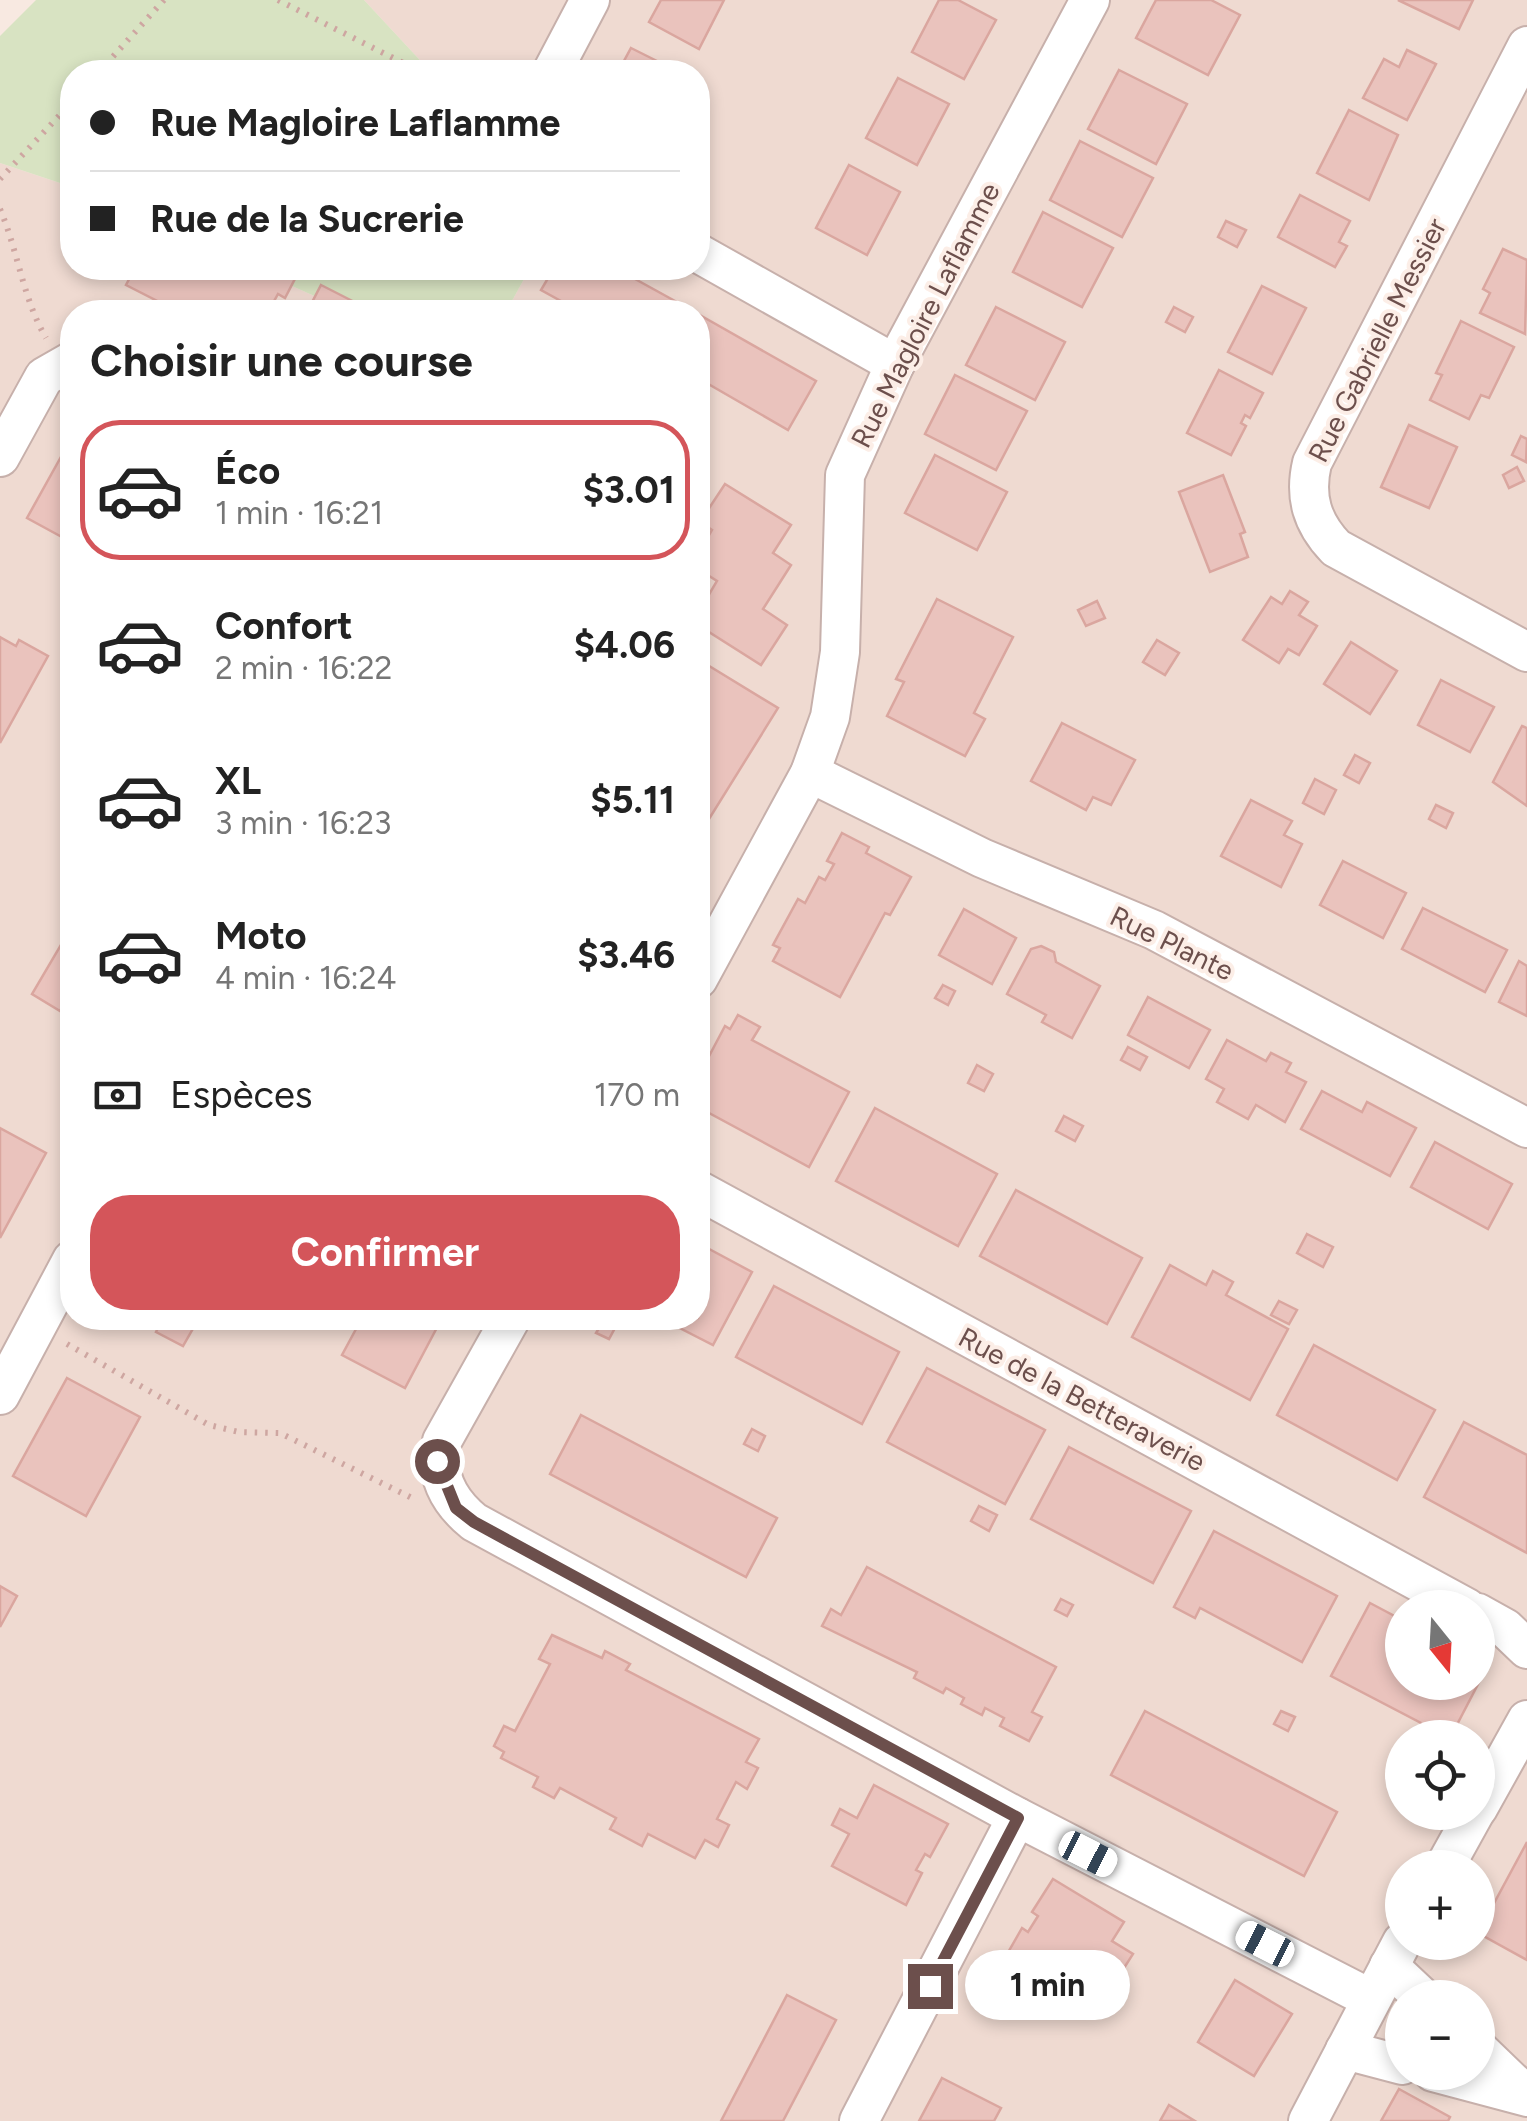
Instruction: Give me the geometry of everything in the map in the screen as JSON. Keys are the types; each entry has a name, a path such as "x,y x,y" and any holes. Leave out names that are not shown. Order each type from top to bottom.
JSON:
{"street":[{"path":"558,60 590,0"},
{"name":"Rue Magloire Laflamme","path":"710,957 810,773 836,689 845,475 895,364 1090,0"},
{"name":"Rue Gabrielle Messier","path":"1527,46 1312,462 1307,483 1318,529 1336,548 1527,652"},
{"path":"710,261 895,364"},
{"path":"0,456 44,378 60,368"},
{"name":"Rue Plante","path":"810,773 982,858 1154,930 1527,1128"},
{"name":"Rue de la Betteraverie","path":"710,1197 1434,1590"},
{"path":"0,1396 60,1282"},
{"path":"504,1330 442,1441 437,1461 456,1508 474,1522 1018,1818 1388,1969 1308,2121"},
{"path":"1495,1622 1527,1649"},
{"path":"1495,1776 1527,1720"},
{"path":"859,2121 1018,1818"},
{"path":"1344,2050 1385,2061"},
{"path":"1495,2065 1527,2096"},
{"path":"1495,2088 1527,2096"}],"path":[{"path":"111,60 164,0"},
{"path":"278,0 396,60"},
{"path":"0,179 60,115"},
{"path":"0,208 14,242 33,316 60,353"},
{"path":"36,1327 209,1424 239,1432 280,1433 416,1500 456,1508"}],"shaded area":[{"path":"364,0 1527,0 1527,2121 0,2121 0,163 60,183 60,280 279,280 323,300 60,300 60,1330 710,1330 710,300 513,300 523,280 710,280 710,60 420,60"}],"green space":[{"path":"36,0 364,0 420,60 60,60 60,183 0,163 0,36"},
{"path":"279,280 523,280 513,300 323,300"}],"building":[{"path":"661,0 724,0 699,49 649,22"},
{"path":"939,0 958,0 996,20 964,79 912,52"},
{"path":"1156,0 1211,0 1240,15 1208,75 1136,38"},
{"path":"1398,0 1473,0 1459,29"},
{"path":"631,48 655,60 624,60"},
{"path":"1407,50 1436,64 1407,120 1363,98 1384,59 1399,67"},
{"path":"1119,70 1187,104 1156,164 1088,129"},
{"path":"898,78 949,104 917,165 866,138"},
{"path":"1349,110 1398,135 1369,200 1317,173"},
{"path":"1080,141 1153,178 1122,237 1050,200"},
{"path":"849,165 900,192 867,255 816,228"},
{"path":"1300,195 1350,221 1339,242 1347,246 1335,267 1278,237"},
{"path":"1043,212 1113,248 1082,307 1013,272"},
{"path":"1226,221 1246,230 1237,247 1218,237"},
{"path":"1503,249 1527,260 1525,334 1480,313 1490,293 1483,289"},
{"path":"129,280 294,280 285,298 278,294 275,300 155,300 126,285"},
{"path":"547,280 637,280 673,300 559,300 541,290"},
{"path":"321,285 350,300 313,300"},
{"path":"1262,286 1306,308 1272,374 1228,352"},
{"path":"996,307 1065,342 1035,400 966,365"},
{"path":"1174,307 1193,317 1185,332 1166,322"},
{"path":"710,321 816,381 788,430 710,385"},
{"path":"1461,321 1514,347 1489,398 1481,395 1469,419 1430,400 1442,375 1436,373"},
{"path":"1219,370 1263,393 1250,418 1245,415 1241,423 1246,426 1231,455 1187,433"},
{"path":"955,375 1027,411 996,470 925,434"},
{"path":"1409,425 1457,447 1429,508 1381,487"},
{"path":"1521,436 1527,439 1526,462 1512,455"},
{"path":"935,455 1007,492 977,550 905,513"},
{"path":"60,459 60,536 27,518"},
{"path":"1517,467 1524,481 1509,488 1503,475"},
{"path":"1223,475 1245,532 1240,534 1248,557 1210,572 1179,492"},
{"path":"725,484 791,525 773,553 791,565 763,609 787,625 761,665 710,633 710,593 717,581 710,577 710,507"},
{"path":"1290,591 1308,602 1299,615 1317,626 1299,655 1288,649 1279,663 1243,640 1271,597 1282,604"},
{"path":"937,599 1013,637 974,713 985,719 965,756 887,716 904,682 896,679"},
{"path":"1097,601 1105,618 1086,626 1078,610"},
{"path":"0,637 16,646 19,640 48,656 0,743"},
{"path":"1157,640 1179,653 1165,675 1143,662"},
{"path":"1351,642 1397,671 1370,714 1324,684"},
{"path":"710,666 778,708 710,817"},
{"path":"1441,680 1494,707 1470,752 1418,725"},
{"path":"1062,723 1135,760 1111,805 1093,797 1086,810 1031,781"},
{"path":"1522,726 1527,728 1527,806 1493,782"},
{"path":"1355,755 1370,763 1359,783 1344,775"},
{"path":"1315,779 1336,790 1324,814 1303,803"},
{"path":"1251,800 1292,821 1284,835 1302,844 1281,887 1221,856"},
{"path":"1436,805 1453,813 1446,828 1429,819"},
{"path":"842,833 869,847 866,853 911,877 890,915 885,913 840,997 773,961 780,948 773,945 798,899 805,903 819,877 825,880 834,864 827,861"},
{"path":"1343,861 1406,893 1383,938 1320,905"},
{"path":"1423,908 1507,950 1485,992 1402,949"},
{"path":"964,909 1016,938 992,984 939,955"},
{"path":"60,946 60,1011 32,994"},
{"path":"1041,946 1054,952 1056,962 1100,986 1072,1038 1042,1022 1046,1015 1007,994 1031,949"},
{"path":"1519,961 1527,966 1527,1016 1499,1002"},
{"path":"943,985 955,991 948,1005 935,998"},
{"path":"1148,997 1210,1030 1189,1068 1128,1035"},
{"path":"738,1015 760,1027 752,1040 849,1092 809,1167 710,1113 710,1054 725,1026 730,1029"},
{"path":"1227,1040 1266,1061 1271,1053 1291,1063 1286,1072 1306,1082 1285,1122 1256,1105 1248,1119 1217,1102 1224,1089 1206,1079"},
{"path":"1128,1047 1147,1057 1140,1070 1121,1060"},
{"path":"977,1065 993,1074 984,1091 968,1083"},
{"path":"1322,1091 1362,1112 1367,1102 1416,1128 1390,1176 1301,1129"},
{"path":"875,1108 997,1174 958,1246 836,1181"},
{"path":"1064,1116 1083,1126 1075,1141 1056,1131"},
{"path":"0,1128 46,1153 0,1238"},
{"path":"1435,1142 1512,1184 1488,1229 1411,1187"},
{"path":"1016,1190 1142,1258 1107,1324 980,1256"},
{"path":"1307,1234 1333,1247 1323,1267 1297,1253"},
{"path":"710,1249 752,1272 713,1345 684,1330 710,1330"},
{"path":"1170,1265 1206,1285 1213,1271 1233,1282 1226,1295 1288,1329 1250,1400 1132,1337"},
{"path":"774,1286 899,1352 862,1424 736,1357"},
{"path":"1279,1301 1297,1310 1289,1324 1271,1315"},
{"path":"157,1330 192,1330 183,1346"},
{"path":"356,1330 436,1330 405,1388 342,1355"},
{"path":"598,1330 614,1330 609,1339 596,1333"},
{"path":"1314,1345 1435,1410 1397,1480 1277,1415"},
{"path":"927,1368 1045,1430 1005,1504 887,1442"},
{"path":"67,1378 140,1417 86,1516 13,1476"},
{"path":"581,1415 777,1518 746,1577 550,1474"},
{"path":"1464,1422 1527,1455 1527,1553 1424,1497"},
{"path":"752,1429 765,1436 758,1451 744,1444"},
{"path":"1069,1447 1191,1511 1153,1583 1031,1519"},
{"path":"979,1506 997,1515 989,1531 971,1521"},
{"path":"1214,1531 1337,1596 1302,1662 1200,1608 1195,1618 1174,1607"},
{"path":"867,1567 1056,1667 1032,1712 1042,1717 1029,1741 1000,1726 1004,1718 985,1708 982,1715 961,1704 964,1698 946,1688 943,1693 914,1678 917,1672 822,1626 831,1609 841,1615"},
{"path":"0,1586 17,1596 0,1627"},
{"path":"1061,1599 1073,1605 1067,1616 1055,1610"},
{"path":"1370,1603 1385,1611 1385,1700 1470,1700 1459,1720 1415,1720 1331,1676"},
{"path":"552,1635 602,1658 605,1651 630,1664 626,1670 759,1739 746,1762 758,1768 747,1789 736,1782 717,1819 729,1825 718,1847 705,1840 695,1858 648,1834 642,1846 610,1829 616,1818 560,1788 554,1798 533,1787 538,1777 501,1758 504,1752 494,1746 504,1726 515,1731 550,1664 539,1659"},
{"path":"1145,1711 1337,1812 1304,1876 1111,1775"},
{"path":"1281,1711 1295,1717 1288,1731 1274,1724"},
{"path":"874,1785 948,1824 930,1857 925,1854 916,1870 922,1873 906,1905 832,1866 849,1834 832,1825 840,1809 857,1818"},
{"path":"1527,1842 1527,1960 1495,1942 1495,1901"},
{"path":"1053,1879 1124,1922 1112,1941 1133,1954 1117,1979 1097,1967 1077,1999 1006,1956 1022,1928 1028,1932 1038,1916 1032,1912"},
{"path":"1235,1980 1292,2014 1254,2076 1198,2042"},
{"path":"787,1995 836,2020 783,2121 721,2121"},
{"path":"942,2078 1001,2108 994,2121 919,2121"},
{"path":"1398,2090 1450,2117 1448,2121 1381,2121"},
{"path":"1169,2105 1195,2121 1160,2121"}],"route":[{"path":"437,1461 456,1508 474,1522 1018,1818 930,1986"}]}
